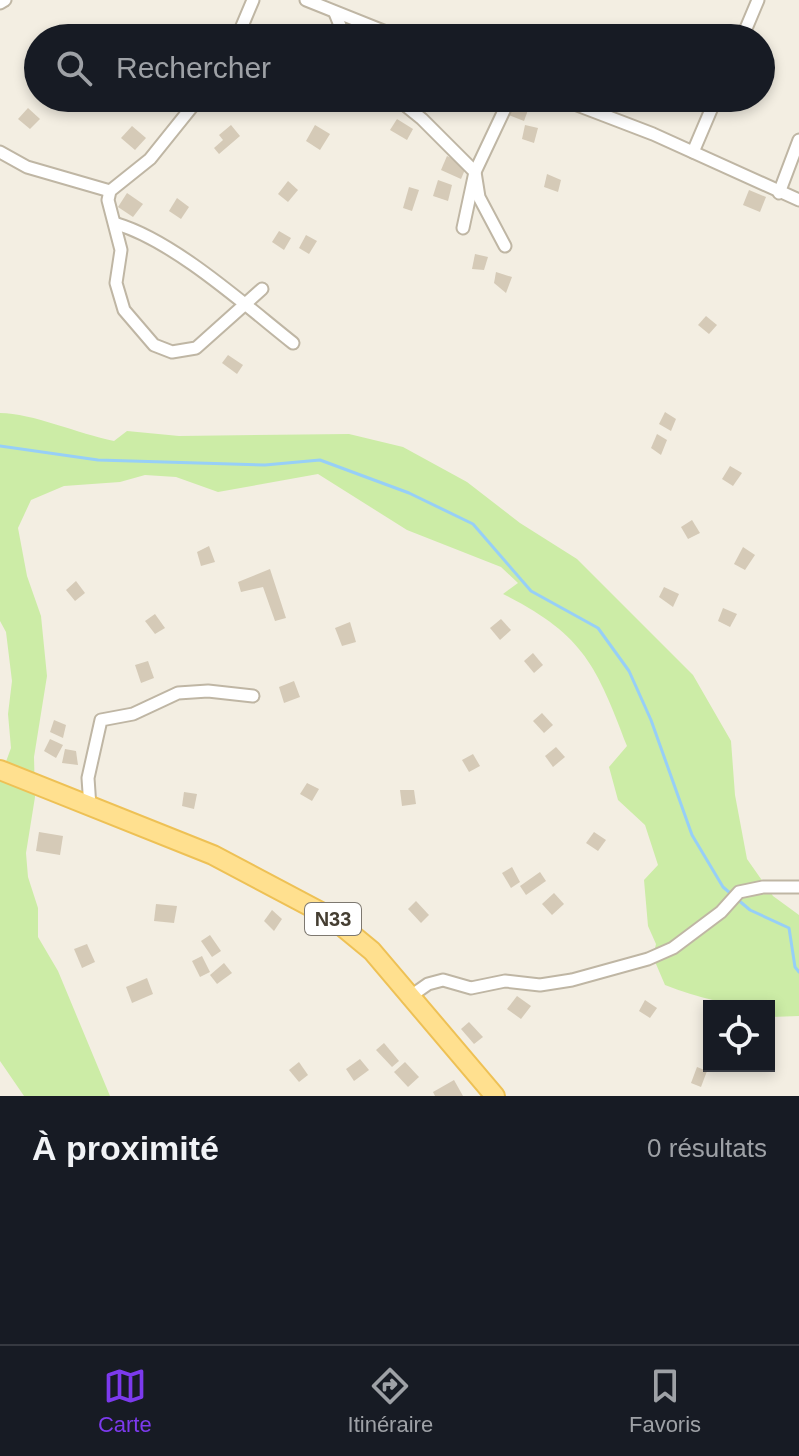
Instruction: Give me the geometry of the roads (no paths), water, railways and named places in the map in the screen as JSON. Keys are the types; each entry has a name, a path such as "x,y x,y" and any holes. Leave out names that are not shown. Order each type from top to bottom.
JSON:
{"main road":[{"name":"N33","path":"0,770 213,855 332,918 372,951 408,998 495,1096"}],"street":[{"path":"243,24 253,0"},
{"path":"306,0 364,24"},
{"path":"748,24 758,0"},
{"path":"335,13 339,24"},
{"path":"188,112 150,159 110,191 108,200 117,224 121,250 116,283 124,310 154,345 172,352 196,348 262,289"},
{"path":"413,112 475,172 479,197 505,246"},
{"path":"463,228 475,172 503,112"},
{"path":"594,112 799,200"},
{"path":"693,152 710,112"},
{"path":"779,193 799,140"},
{"path":"0,152 27,167 110,191"},
{"path":"117,224 139,231 164,246 293,343"},
{"path":"90,807 88,778 101,720 133,714 178,693 208,691 253,696"},
{"path":"408,998 428,984 443,980 471,988 505,981 540,985 572,980 648,959 673,948 721,912 739,892 763,887 799,887"}],"waterway":[{"path":"0,446 98,460 265,465 320,460 409,493 473,524 531,591 598,628 629,671 651,720 692,835 723,887 750,910 789,928 795,967 799,972"}]}
